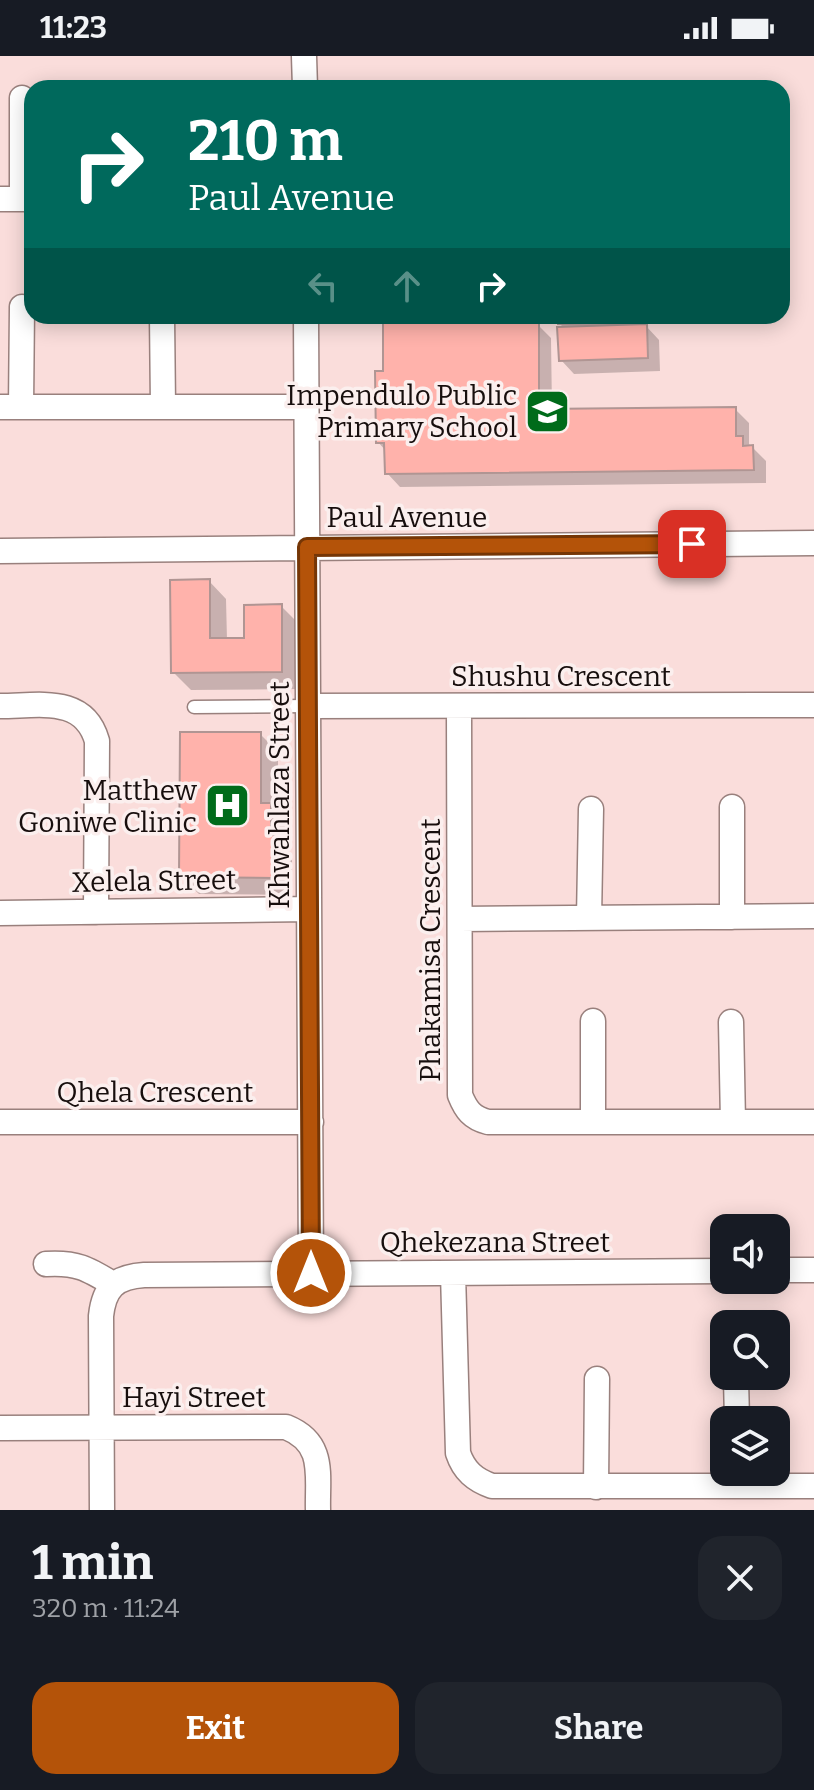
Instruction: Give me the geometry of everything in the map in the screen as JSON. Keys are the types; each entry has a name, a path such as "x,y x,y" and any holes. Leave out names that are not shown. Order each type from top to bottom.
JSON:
{"street":[{"path":"304,56 305,80"},
{"path":"18,199 22,98"},
{"path":"22,307 11,407 306,407"},
{"path":"162,324 163,407"},
{"name":"Khwahlaza Street","path":"306,324 311,1273"},
{"name":"Paul Avenue","path":"0,551 814,543"},
{"name":"Shushu Crescent","path":"308,706 814,705"},
{"path":"0,706 65,706 77,711 94,729 97,741 96,912"},
{"name":"Phakamisa Crescent","path":"459,706 460,1095 472,1116 488,1122 814,1122"},
{"path":"732,807 732,917"},
{"path":"589,918 591,809"},
{"name":"Xelela Street","path":"0,913 309,909"},
{"path":"460,919 814,916"},
{"path":"593,1021 593,1122"},
{"path":"731,1022 733,1122"},
{"name":"Qhela Crescent","path":"0,1122 311,1122"},
{"path":"46,1264 82,1266 113,1284 102,1304 101,1316 102,1510"},
{"path":"790,1270 814,1270"},
{"name":"Qhekezana Street","path":"113,1284 131,1276 144,1275 710,1271"},
{"path":"453,1273 458,1453 465,1468 476,1479 492,1486 596,1487 710,1481"},
{"path":"596,1487 597,1379"},
{"name":"Hayi Street","path":"0,1428 286,1427 304,1436 316,1454 318,1510"},
{"path":"790,1484 814,1486"}],"lane":[{"path":"194,707 308,706"}],"building":[{"path":"383,324 539,324 539,409 736,407 736,436 743,436 743,446 753,445 754,470 385,474 384,443 376,443 375,371 383,371"},
{"path":"647,324 648,358 559,361 557,327"},
{"path":"210,579 210,638 244,638 244,605 282,604 282,672 171,673 170,580"},
{"path":"180,732 261,732 261,803 271,803 275,878 179,877"}],"place":[{"name":"Impendulo Public Primary School","path":"548,411"},
{"name":"Matthew Goniwe Clinic","path":"228,806"}],"route":[{"path":"311,1273 307,547 692,544"}]}
